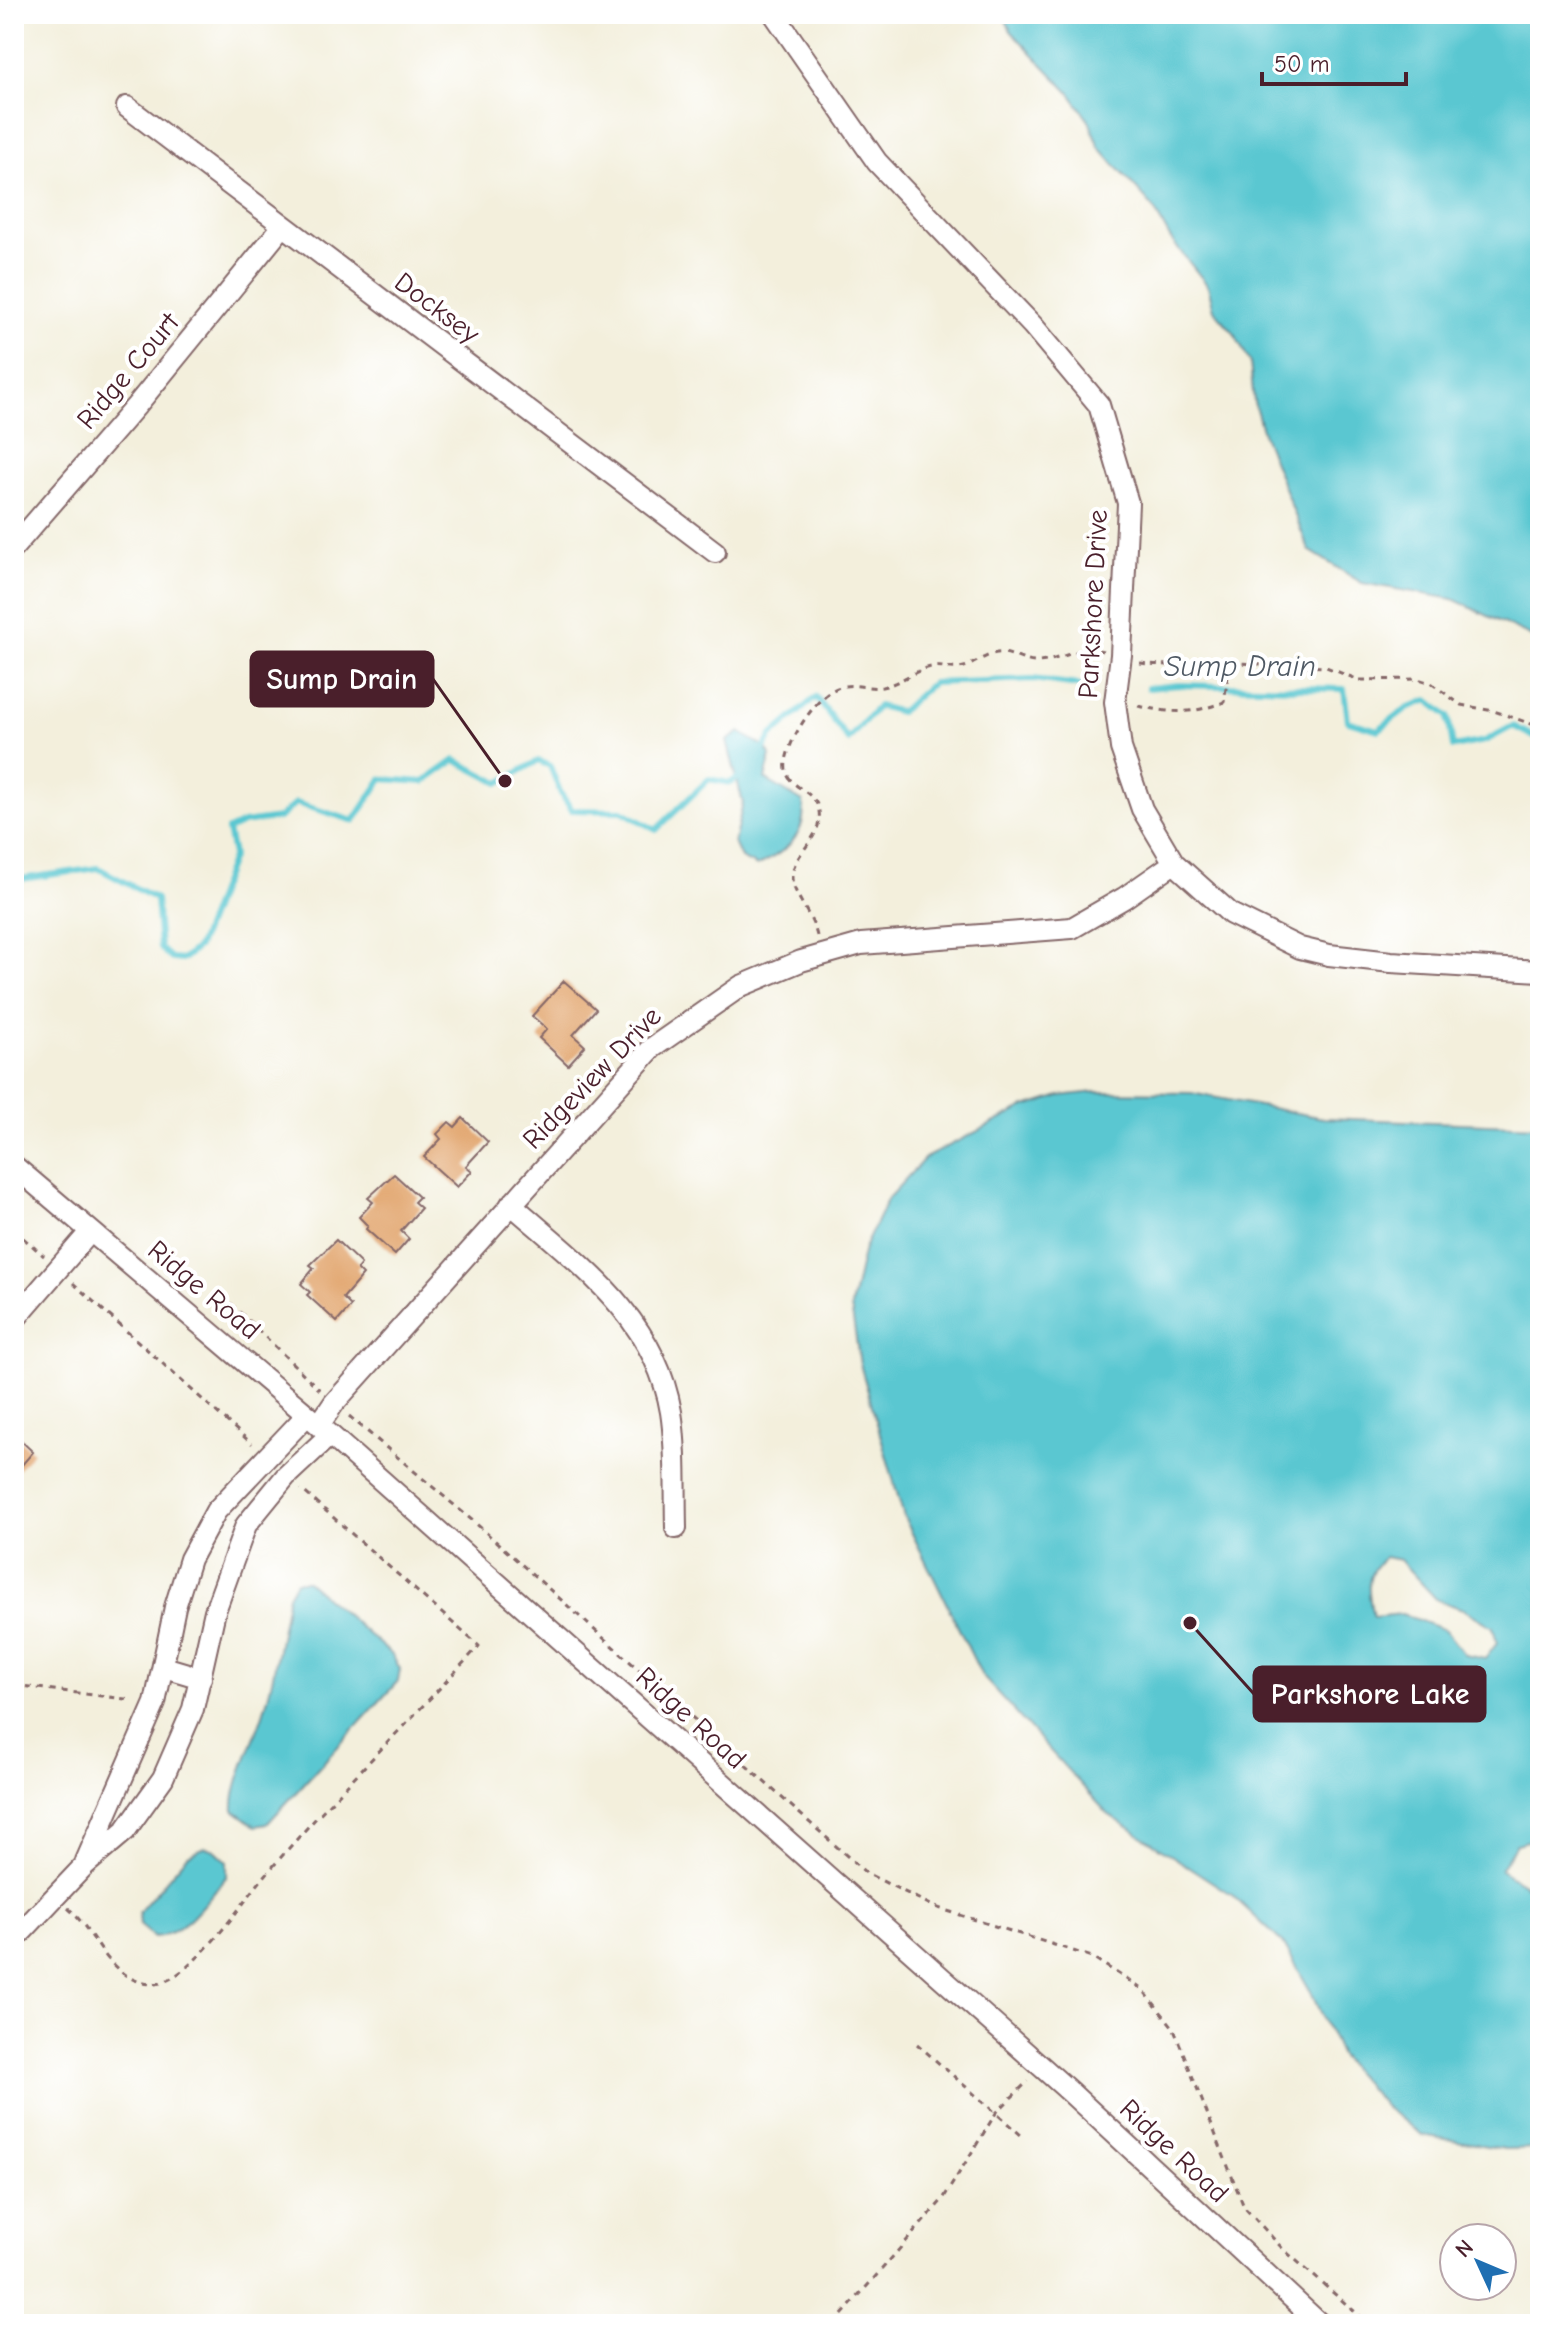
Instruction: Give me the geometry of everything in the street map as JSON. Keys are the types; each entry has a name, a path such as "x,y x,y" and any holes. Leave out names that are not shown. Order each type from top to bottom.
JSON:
{"street":[{"name":"Parkshore Drive","path":"774,14 877,162 1033,326 1099,405 1128,503 1121,655 1115,702 1121,748 1142,809 1174,863 1231,914 1300,948 1329,955 1391,962 1540,971"},
{"name":"Docksey","path":"127,107 715,552"},
{"name":"Ridge Court","path":"14,547 137,405 282,227"},
{"name":"Ridgeview Drive","path":"319,1425 334,1403 652,1048 741,986 822,955 861,944 1072,928 1124,898 1174,863"},
{"name":"Ridge Road","path":"14,1166 319,1425 1042,2067 1320,2324"},
{"path":"511,1204 607,1289 641,1328 657,1362 671,1411 676,1528"},
{"path":"14,1320 90,1232"},
{"path":"85,1865 155,1703 175,1607 190,1559 216,1511 266,1457 319,1425"},
{"path":"14,1940 85,1865 125,1831 163,1778 182,1739 201,1678 215,1611 246,1525 286,1476 319,1425"},
{"path":"164,1667 201,1678"}],"path":[{"path":"822,955 813,916 792,887 796,860 817,833 819,813 812,794 791,780 786,772 793,742 826,694 840,687 883,687 924,668 942,665 957,668 998,653 1040,662 1095,649 1138,663 1165,666 1182,663 1228,675"},
{"path":"1138,706 1181,715 1224,702 1228,675 1237,663 1277,664 1326,667 1359,680 1418,679 1431,683 1461,705 1494,711 1540,727"},
{"path":"14,1230 266,1457"},
{"path":"222,1295 334,1403 473,1521 866,1873 935,1907 1092,1957 1143,1990 1173,2027 1244,2207 1283,2249 1369,2324"},
{"path":"56,1898 81,1920 110,1965 129,1978 154,1985 179,1974 204,1950 315,1816 479,1646 286,1476"},
{"path":"14,1685 155,1703"},
{"path":"917,2044 1022,2136"},
{"path":"834,2324 943,2199 996,2113 1042,2067"}],"water":[{"path":"1003,14 1540,14 1540,641 1453,599 1362,583 1309,550 1265,440 1254,402 1250,362 1234,333 1214,310 1208,286 1170,238 1153,207 1099,147 1089,120 1069,92 1011,31"},
{"path":"740,732 764,747 771,756 765,779 803,802 804,814 798,834 785,849 757,866 741,858 734,843 743,803 727,741"},
{"path":"1095,1092 1191,1093 1323,1118 1540,1126 1540,1838 1516,1844 1500,1870 1531,1889 1540,1890 1540,2148 1505,2149 1422,2135 1385,2107 1340,2056 1310,1990 1283,1943 1232,1895 1108,1814 982,1676 904,1517 860,1364 851,1307 864,1248 888,1198 925,1158 1023,1108 1060,1096","holes":["1385,1557 1400,1560 1437,1600 1463,1609 1493,1627 1497,1643 1485,1659 1465,1655 1445,1630 1402,1614 1373,1617 1369,1592 1373,1570"]},
{"path":"296,1581 307,1581 392,1655 400,1669 398,1681 267,1824 256,1826 234,1810 234,1799 268,1697 288,1595"},
{"path":"205,1847 215,1850 227,1861 227,1876 185,1923 165,1935 154,1937 140,1925 139,1912 188,1855"}],"building":[{"path":"564,981 596,1009 573,1035 585,1046 568,1065 539,1038 547,1029 532,1016"},
{"path":"463,1118 488,1142 466,1166 472,1171 457,1187 424,1157 441,1139 437,1134 449,1122 455,1127"},
{"path":"394,1174 419,1197 414,1202 421,1208 401,1231 409,1239 395,1255 366,1229 368,1226 359,1217 373,1202 368,1198"},
{"path":"336,1240 361,1264 357,1269 363,1275 343,1298 351,1306 337,1322 307,1295 310,1292 301,1284 314,1268 310,1265"},
{"path":"14,1434 33,1452 14,1474"}],"waterway":[{"name":"Sump Drain","path":"761,754 772,735 816,697 848,740 878,706 900,712 932,683 1033,679 1086,686"},
{"name":"Sump Drain","path":"1148,688 1178,685 1344,689 1348,721 1378,730 1407,708 1428,700 1448,716 1453,747 1485,741 1513,726 1540,740"},
{"name":"Sump Drain","path":"14,880 98,868 156,899 160,948 172,959 182,960 198,947 233,855 228,830 243,823 279,818 296,803 354,821 382,779 424,782 455,760 499,783 538,761 550,766 561,794 572,810 622,811 656,830 709,779 730,783 744,774"}],"place":[{"name":"Sump Drain","path":"505,781"},
{"name":"Parkshore Lake","path":"1190,1623"}]}
